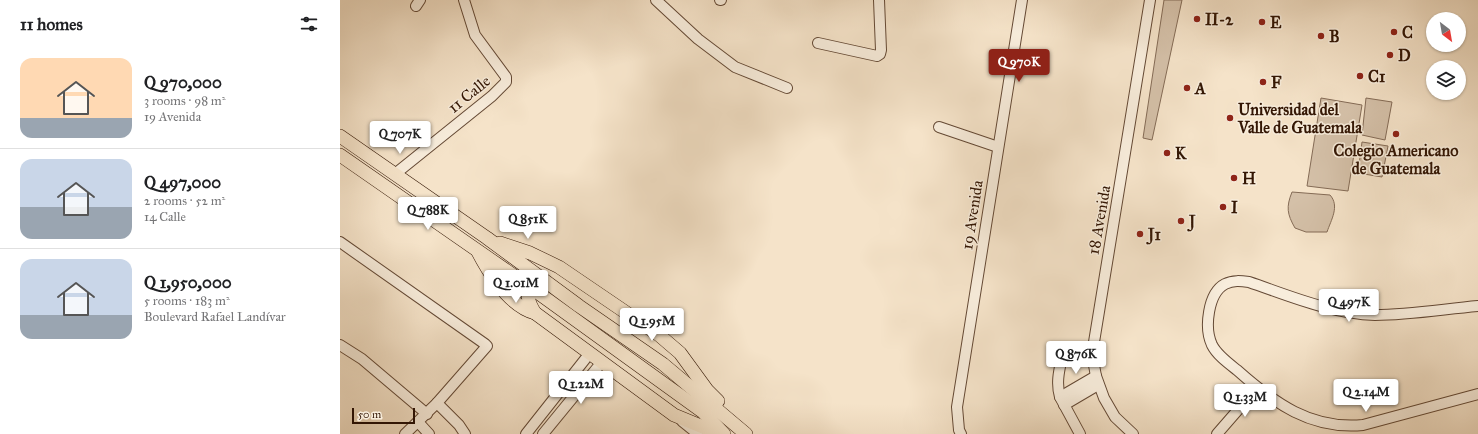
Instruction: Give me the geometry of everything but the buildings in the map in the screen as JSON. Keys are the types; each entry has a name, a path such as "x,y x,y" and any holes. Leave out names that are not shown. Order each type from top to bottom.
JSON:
{"main road":[{"path":"340,136 663,364 746,434"},
{"path":"340,154 530,287 703,412 724,434"},
{"path":"486,238 530,253 559,267 659,335 675,347 683,356 712,395 757,434"},
{"path":"477,251 491,276 503,291 520,305 529,311 536,313"},
{"path":"559,267 544,270 530,287 528,300 536,313 674,415 721,434"}],"street":[{"name":"11 Calle","path":"395,174 492,96 506,82 506,77 475,35 464,0"},
{"path":"656,0 698,39 735,67 786,88"},
{"path":"818,44 877,56 880,54 879,0"},
{"name":"19 Avenida","path":"960,434 957,407 1022,0"},
{"name":"18 Avenida","path":"1134,434 1115,416 1104,398 1097,381 1093,360 1094,342 1150,0"},
{"path":"939,127 998,147"},
{"path":"340,242 487,346 427,414 405,434"},
{"path":"1478,306 1374,315 1332,309 1249,282 1237,281 1230,282 1220,287 1211,304 1207,321 1208,335 1212,345 1218,353 1257,388 1298,415 1316,422 1348,427 1363,425 1478,394"},
{"path":"340,345 362,359 427,414"},
{"path":"526,434 590,353"},
{"path":"1062,357 1058,378 1062,401 1080,434"},
{"path":"536,421 546,431 602,362"},
{"path":"1062,401 1097,381"},
{"path":"563,386 575,395"},
{"path":"1217,434 1257,388"},
{"path":"437,403 466,434"},
{"path":"674,415 698,434"},
{"path":"418,422 429,434"}],"shaded area":[{"path":"1164,0 1182,0 1152,140 1143,138"},
{"path":"1321,98 1362,105 1348,191 1307,186"},
{"path":"1366,98 1392,102 1385,140 1362,135"},
{"path":"1362,142 1388,146 1382,177 1358,173"},
{"path":"1292,192 1330,195 1333,199 1334,213 1327,232 1306,232 1295,228 1290,219 1288,210"}],"place":[{"name":"II-2","path":"1197,19"},
{"name":"E","path":"1262,22"},
{"name":"C","path":"1394,32"},
{"name":"B","path":"1321,36"},
{"name":"D","path":"1390,55"},
{"name":"C1","path":"1360,76"},
{"name":"F","path":"1263,82"},
{"name":"A","path":"1187,88"},
{"name":"Universidad del Valle de Guatemala","path":"1230,118"},
{"name":"Colegio Americano de Guatemala","path":"1396,134"},
{"name":"K","path":"1167,153"},
{"name":"H","path":"1234,178"},
{"name":"I","path":"1223,207"},
{"name":"J","path":"1181,221"},
{"name":"J1","path":"1140,234"}]}
